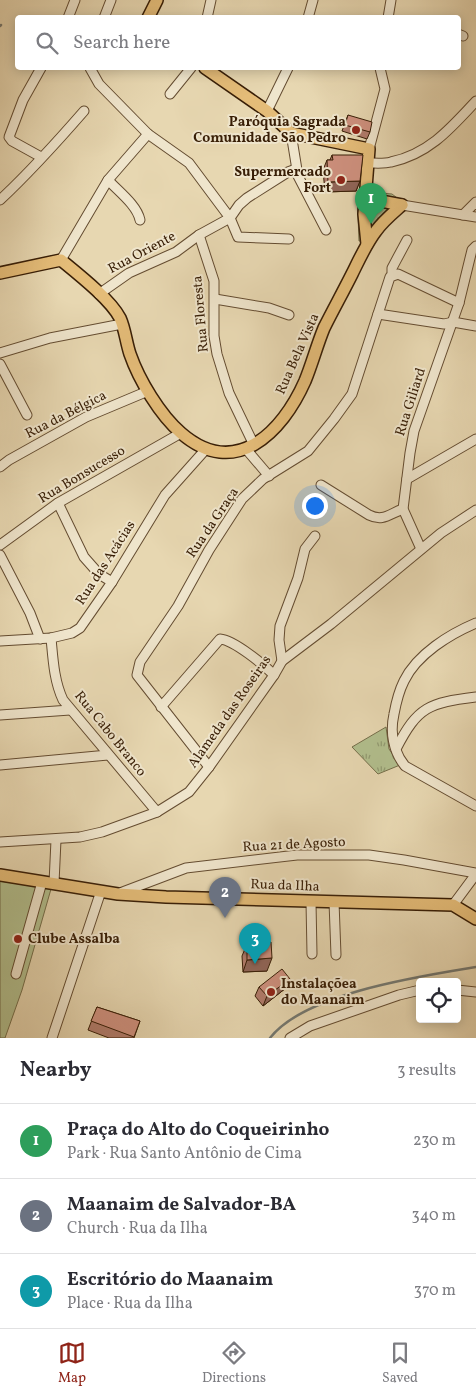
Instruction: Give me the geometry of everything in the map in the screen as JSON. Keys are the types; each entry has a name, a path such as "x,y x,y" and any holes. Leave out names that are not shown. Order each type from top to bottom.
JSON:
{"main road":[{"path":"149,15 157,0"},
{"path":"207,70 267,110 291,133 369,149 364,228 367,244"},
{"path":"365,198 402,204"},
{"name":"Rua Bela Vista","path":"250,447 267,436 280,422 299,394 324,330 367,244 384,222 402,204"},
{"path":"0,273 61,260 114,309 122,324 134,363 148,391 181,433 206,449 236,452 250,447"},
{"name":"Rua da Ilha","path":"0,875 40,886 54,883 118,894 311,902 454,905"},
{"path":"454,905 476,919"}],"street":[{"path":"69,15 75,0"},
{"path":"105,15 111,0"},
{"path":"208,15 211,0"},
{"path":"309,15 313,0"},
{"path":"388,15 391,0"},
{"path":"40,70 23,100 10,132 10,138 12,141 41,157"},
{"path":"91,70 99,84 148,134 189,163 230,218 238,237 289,239"},
{"path":"170,94 189,70"},
{"path":"267,110 287,70"},
{"path":"369,149 385,88 380,70"},
{"path":"368,163 392,162 435,143 476,101"},
{"path":"0,200 51,149 84,111"},
{"path":"291,133 296,169 301,183 326,230"},
{"path":"61,260 108,180 148,134"},
{"name":"Rua Oriente","path":"99,294 129,273 176,252 199,235 230,218 239,205 248,198 288,172 296,169"},
{"path":"108,180 140,216 140,220"},
{"path":"463,215 476,202"},
{"path":"402,204 476,217"},
{"name":"Rua Floresta","path":"199,235 214,281 214,336 221,370 250,447 269,476"},
{"name":"Rua da Graça","path":"209,767 137,675 140,662 178,606 209,550 242,499 263,479 308,451 352,394 390,276 395,274 392,268 407,240"},
{"name":"Rua Giliard","path":"403,509 414,431 453,322 472,250 476,246"},
{"path":"395,274 459,303"},
{"path":"215,299 269,308 289,315"},
{"path":"378,314 444,324 453,322 476,326"},
{"path":"0,353 50,338 122,324"},
{"path":"0,364 27,415"},
{"name":"Rua da Bélgica","path":"0,467 9,460 86,417 148,391"},
{"name":"Rua Bonsucesso","path":"0,545 58,503 181,433"},
{"path":"408,479 476,439"},
{"name":"Rua das Acácias","path":"0,641 51,638 72,633 80,628 112,582 165,495 206,449"},
{"path":"321,485 374,518 382,518 403,509 421,549"},
{"path":"58,503 84,557 99,574 112,582"},
{"name":"Alameda das Roseiras","path":"0,842 56,840 102,832 157,812 189,792 209,767 282,661 331,624 441,533 476,510"},
{"path":"282,661 279,640 280,626 298,578 305,549 314,536"},
{"path":"0,556 30,613 40,638"},
{"path":"476,623 438,644 419,661 404,680 392,723 392,738 399,759 405,766 476,806"},
{"name":"Rua Cabo Branco","path":"51,638 59,692 70,710 157,812"},
{"path":"161,707 220,639 228,641 265,666 274,675"},
{"path":"396,749 405,732 418,716 429,707 444,701 476,697"},
{"path":"0,715 70,710"},
{"path":"0,764 108,755"},
{"path":"54,883 56,840"},
{"name":"Rua 21 de Agosto","path":"118,894 186,868 297,855 369,856 404,860 476,873"},
{"path":"454,905 476,873"},
{"path":"16,974 40,886"},
{"path":"52,1038 101,891"},
{"path":"311,902 312,954"},
{"path":"334,902 336,955"},
{"path":"461,990 476,992"},
{"path":"290,1038 310,1026 416,991"}],"green space":[{"path":"357,191 392,194 401,201 369,241 359,241"},
{"path":"386,727 389,749 400,765 378,774 352,747"},
{"name":"Clube Assalba","path":"0,881 51,889 22,990 5,1038 0,1038"}],"building":[{"path":"348,115 372,122 370,132 345,125"},
{"path":"332,155 363,155 360,181 328,182 327,160 333,160"},
{"path":"271,942 272,958 247,960 247,944"},
{"path":"282,969 290,979 267,996 259,987"},
{"path":"97,1007 140,1021 134,1037 91,1021"}],"waterway":[{"path":"270,1038 287,1022 309,1009 336,998 396,982 476,967"}],"place":[{"name":"Paróquia Sagrada Comunidade São Pedro","path":"356,130"},
{"name":"Supermercado Fort","path":"341,180"},
{"name":"Praça do Alto do Coqueirinho","path":"371,224"},
{"name":"Maanaim de Salvador-BA","path":"225,918"},
{"name":"Clube Assalba","path":"18,939"},
{"name":"Escritório do Maanaim","path":"255,964"},
{"name":"Instalaçõea do Maanaim","path":"271,992"}]}
